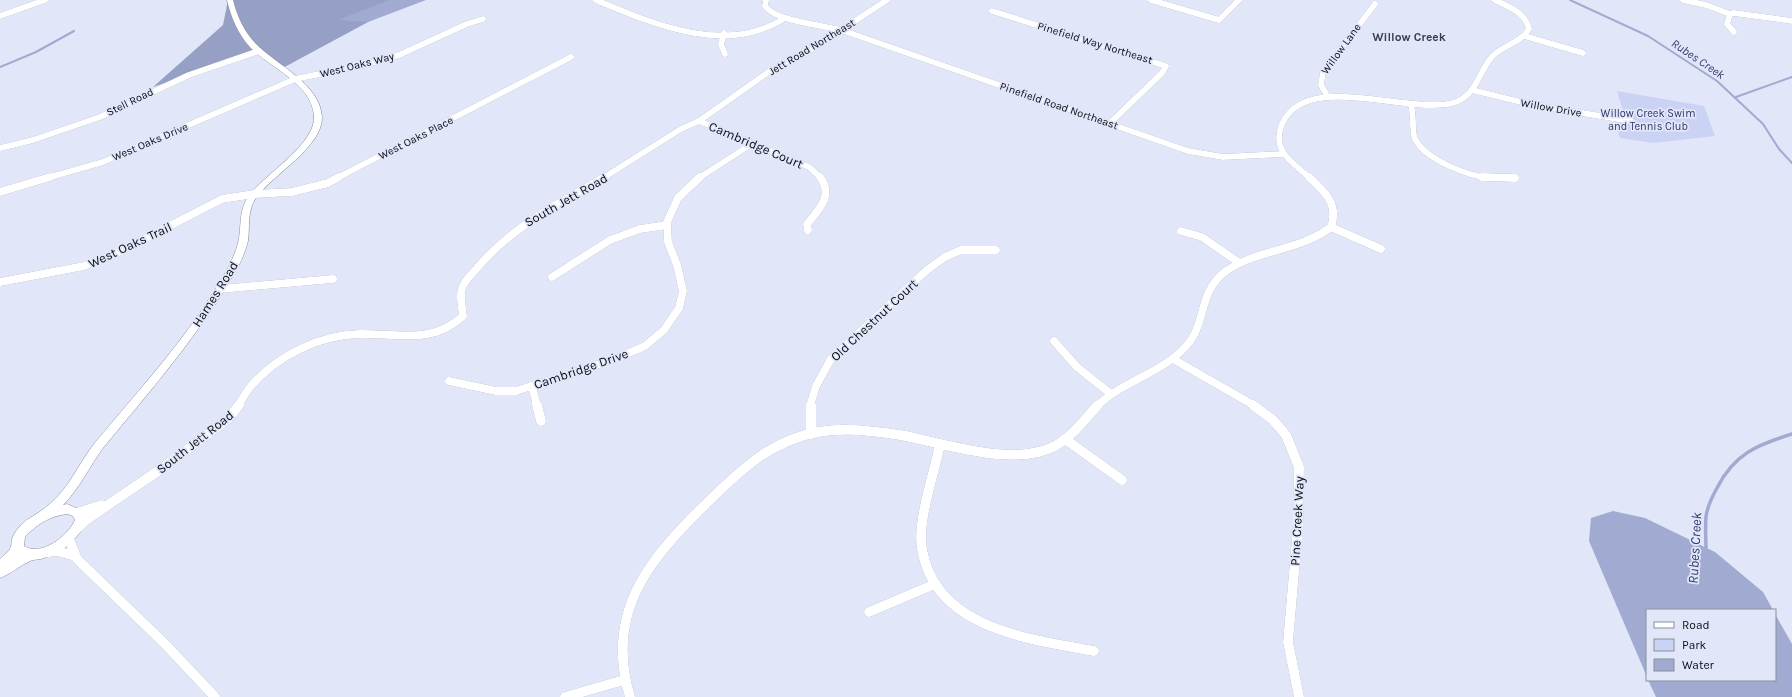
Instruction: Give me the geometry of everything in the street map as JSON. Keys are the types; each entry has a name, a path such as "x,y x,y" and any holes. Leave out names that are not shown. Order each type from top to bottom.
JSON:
{"street":[{"path":"0,16 45,0"},
{"name":"Hames Road","path":"47,513 70,490 93,452 167,363 220,289 239,254 244,236 245,213 247,205 254,194 298,152 318,126 318,115 306,90 295,79 258,51 237,24 230,0"},
{"path":"596,0 669,29 697,33 759,32 773,27 785,18"},
{"name":"Pinefield Road Northeast","path":"766,0 765,6 768,11 785,18 816,23 841,30 1188,151 1210,156 1241,158 1283,154"},
{"name":"Jett Road Northeast","path":"737,94 770,71 803,55 887,0"},
{"path":"1151,0 1219,20 1239,0"},
{"path":"630,697 624,680 623,644 626,615 643,572 662,546 752,460 786,442 826,431 866,431 940,445 1011,456 1047,450 1065,439 1111,394 1173,359 1190,342 1194,335 1204,300 1210,288 1218,278 1238,262 1313,240 1331,227 1334,212 1332,200 1283,154 1279,134 1282,125 1291,112 1304,103 1328,97 1353,97 1411,105 1432,106 1449,104 1463,99 1472,90 1490,59 1500,50 1524,36 1529,29 1527,21 1520,13 1495,0"},
{"path":"1683,0 1706,5 1730,14 1742,13 1792,21"},
{"name":"Willow Lane","path":"1328,97 1321,85 1320,77 1375,4"},
{"name":"Pinefield Way Northeast","path":"992,11 1166,66 1162,73 1109,124"},
{"path":"1730,14 1727,24 1734,32"},
{"name":"West Oaks Way","path":"295,79 364,65 399,55 466,24 483,20"},
{"path":"724,33 721,49 725,54"},
{"path":"1524,36 1583,53"},
{"name":"Stell Road","path":"0,148 33,140 100,117 189,75 258,51"},
{"name":"West Oaks Place","path":"254,194 292,192 328,183 571,57"},
{"name":"West Oaks Drive","path":"0,192 103,162 295,79"},
{"name":"Willow Drive","path":"1472,90 1533,106 1631,121"},
{"name":"South Jett Road","path":"79,527 86,520 110,503 170,463 228,419 236,411 244,396 257,380 280,361 306,347 328,339 359,334 405,336 427,334 445,330 454,325 463,316 461,291 468,277 510,235 546,210 613,172 681,130 699,121 737,94"},
{"path":"1411,105 1414,120 1413,136 1416,142 1435,158 1450,167 1474,177 1495,180 1514,178"},
{"name":"Cambridge Court","path":"699,121 809,167 823,178 828,188 826,198 821,209 807,224 808,230"},
{"name":"Cambridge Drive","path":"449,381 496,391 516,391 615,359 645,346 664,330 678,308 683,292 677,265 668,242 667,225 678,198 698,179 753,143"},
{"name":"West Oaks Trail","path":"0,282 84,266 115,254 222,199 254,194"},
{"path":"552,277 610,240 640,229 667,225"},
{"path":"1331,227 1381,249"},
{"path":"1181,231 1202,237 1238,262"},
{"name":"Old Chestnut Court","path":"811,434 809,403 820,376 831,359 927,270 945,257 961,250 991,250"},
{"path":"220,289 333,279"},
{"path":"1054,341 1077,367 1111,394"},
{"name":"Pine Creek Way","path":"1173,359 1256,407 1273,420 1286,435 1299,466 1298,526 1288,642 1299,697"},
{"path":"532,386 540,421"},
{"path":"1065,439 1122,480"},
{"path":"940,445 924,527 922,548 926,565 935,584 944,596 964,613 989,627 1015,635 1094,651"},
{"path":"46,552 56,548 69,539 79,527 81,520 74,512 70,490"},
{"name":"South Jett Road","path":"74,512 110,503"},
{"path":"0,567 18,546 22,532 29,525 47,513 57,510 74,512"},
{"path":"69,539 76,552 75,556"},
{"path":"18,546 21,551 31,554"},
{"path":"0,573 31,554 57,551 75,556 165,644 215,697"},
{"path":"870,612 935,584"},
{"path":"565,697 624,680"}],"green space":[{"name":"Willow Creek Swim and Tennis Club","path":"1617,91 1704,106 1715,136 1653,143 1620,138 1614,120 1626,122"}],"shaded area":[{"path":"228,0 409,0 279,70 256,52 153,87 223,25"}],"water":[{"path":"389,0 426,0 368,22 338,20"},
{"path":"1613,511 1645,518 1715,552 1763,592 1772,609 1646,609 1646,675 1589,541 1591,518"},
{"path":"1776,616 1792,644 1792,697 1656,697 1648,681 1776,681"}],"waterway":[{"name":"Rubes Creek","path":"1570,0 1648,36 1717,81 1763,124 1779,149 1792,163"},
{"path":"0,67 36,52 74,31"},
{"path":"1736,97 1792,77"},
{"name":"Rubes Creek","path":"1706,551 1707,510 1713,495 1724,476 1731,467 1748,452 1768,442 1792,434"}],"district":[{"name":"Willow Creek","path":"1409,37"}]}
